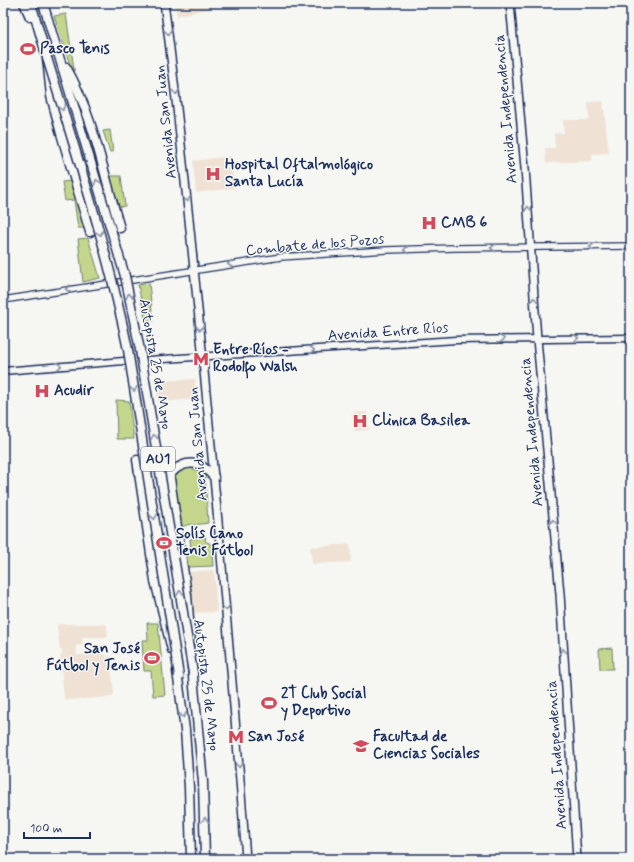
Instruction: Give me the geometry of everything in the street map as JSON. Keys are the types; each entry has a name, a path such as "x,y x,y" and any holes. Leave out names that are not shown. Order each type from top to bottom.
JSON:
{"highway":[{"path":"24,3 43,45"},
{"name":"Autopista 25 de Mayo","path":"31,3 102,239 128,350 179,676 186,744 191,859"},
{"name":"Autopista 25 de Mayo","path":"43,3 125,276 140,350 193,673 203,782 205,859"},
{"path":"48,3 54,41"},
{"path":"58,54 73,80 86,113 119,224"},
{"path":"47,58 51,96 90,232"},
{"path":"167,458 189,608 193,673"},
{"path":"137,460 155,580 179,676"},
{"path":"169,477 173,470 178,467 195,464 200,465 214,477"}],"main road":[{"name":"Avenida San Juan","path":"164,3 180,123 195,271 234,698 246,859"},
{"name":"Avenida Independencia","path":"510,3 531,248 537,339 560,594 577,859"},
{"name":"Avenida Entre Ríos","path":"148,360 456,340 631,338"},
{"path":"3,371 124,361"}],"street":[{"name":"Combate de los Pozos","path":"3,300 281,257 435,248 631,246"}],"shaded area":[{"path":"175,3 215,3 216,7 177,16"},
{"path":"603,101 609,153 592,154 592,161 546,163 545,148 555,148 554,133 564,133 563,120 589,120 588,102"},
{"name":"Hospital Oftalmológico Santa Lucía","path":"231,156 234,188 196,193 193,161"},
{"path":"195,379 197,399 158,402 156,381"},
{"name":"Clinica Basilea","path":"367,412 369,430 354,431 352,413"},
{"path":"350,544 351,562 312,564 310,547"},
{"path":"214,570 217,611 191,613 188,572"},
{"path":"59,624 105,624 107,626 108,637 82,637 83,645 76,646 77,655 105,653 106,657 110,656 114,694 111,697 67,700 64,698 60,655 62,655 62,650 60,650 57,626"}],"green space":[{"path":"66,14 76,83 54,16"},
{"path":"110,130 113,152 110,152 103,131"},
{"path":"110,176 121,176 125,206 119,207"},
{"path":"71,181 85,228 78,228 74,200 65,201 62,182"},
{"path":"88,238 100,278 83,282 78,239"},
{"path":"149,283 153,321 146,322 138,285"},
{"path":"116,400 129,401 134,439 117,439"},
{"path":"198,466 205,474 208,523 194,525 190,524 181,527 173,480 182,467"},
{"path":"206,537 205,541 211,544 213,566 187,567 186,551 191,550 190,539"},
{"name":"San José Fútbol y Tenis","path":"147,623 158,623 165,695 153,696 151,671 144,671 142,640 148,640"},
{"path":"612,648 613,669 600,669 599,649"}],"place":[{"name":"Pasco Tenis","path":"28,49"},
{"name":"Hospital Oftalmológico Santa Lucía","path":"213,174"},
{"name":"CMB 6","path":"429,223"},
{"name":"Entre Ríos - Rodolfo Walsh","path":"201,359"},
{"name":"Acudir","path":"42,391"},
{"name":"Clinica Basilea","path":"360,421"},
{"name":"Solís Cano Tenis Fútbol","path":"164,543"},
{"name":"San José Fútbol y Tenis","path":"152,658"},
{"name":"2T Club Social y Deportivo","path":"269,703"},
{"name":"San José","path":"236,737"},
{"name":"Facultad de Ciencias Sociales","path":"361,746"}]}
